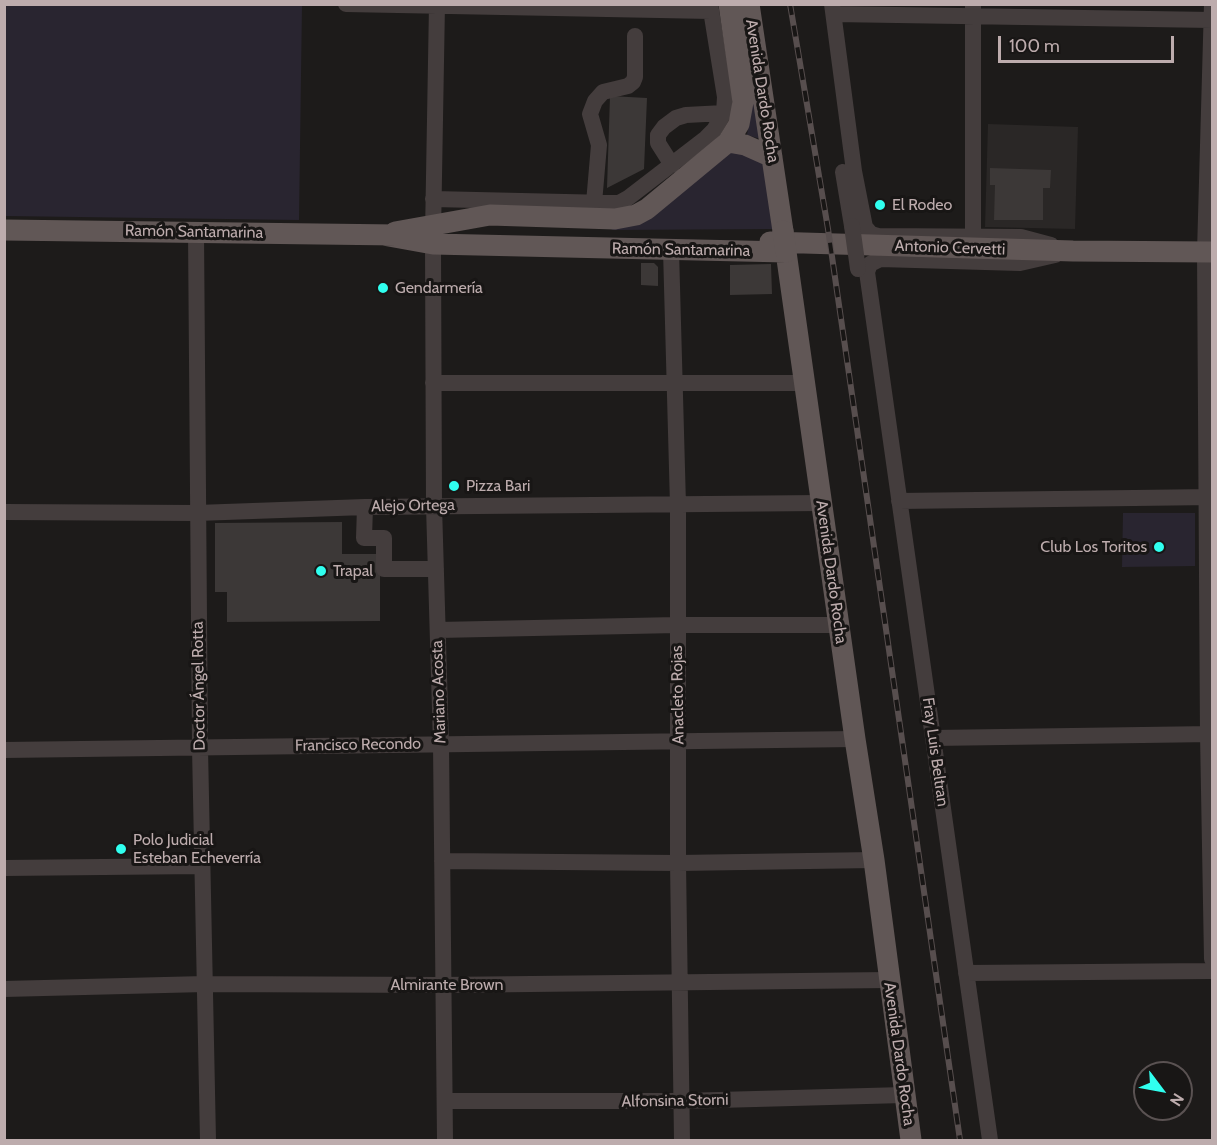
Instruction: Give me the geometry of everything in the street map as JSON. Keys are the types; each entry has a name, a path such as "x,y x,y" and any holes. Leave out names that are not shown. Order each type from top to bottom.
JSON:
{"main road":[{"name":"Avenida Dardo Rocha","path":"749,4 874,860 911,1140"},
{"name":"Avenida Dardo Rocha","path":"717,7 743,102 739,124 721,136"},
{"path":"721,136 772,158"},
{"name":"Ramón Santamarina","path":"433,234 490,215 615,219 636,215 657,202 721,136"},
{"name":"Ramón Santamarina","path":"4,230 382,235 536,232 826,244"},
{"name":"Ramón Santamarina","path":"433,234 672,250 785,242"},
{"name":"Antonio Cervetti","path":"826,244 1073,251 1209,252"}],"street":[{"path":"346,4 717,7 726,97 721,136 672,165 628,198 619,202 433,199"},
{"name":"Mariano Acosta","path":"437,5 432,383 441,744 445,1140"},
{"path":"833,9 1212,15 1209,252 1212,959"},
{"name":"Fray Luis Beltran","path":"833,9 849,139 843,172 859,227 864,266 866,333 879,364 990,1140"},
{"path":"973,10 973,237"},
{"path":"594,203 599,145 590,114 595,101 603,92 627,86 633,82 635,36"},
{"path":"672,165 658,143 658,135 664,127 676,118 686,115 724,113"},
{"name":"Antonio Cervetti","path":"859,227 878,236 1021,237 1073,251"},
{"name":"Doctor Ángel Rotta","path":"196,232 200,748 208,1140"},
{"name":"Anacleto Rojas","path":"672,250 678,505 678,863 682,1140"},
{"name":"Antonio Cervetti","path":"864,266 880,259 1020,263 1073,251"},
{"path":"432,383 803,383"},
{"path":"899,501 1210,497"},
{"name":"Alejo Ortega","path":"4,512 197,513 434,506 821,504"},
{"path":"365,507 364,538 384,538 384,569 436,569"},
{"path":"438,630 839,624"},
{"path":"933,738 1210,734"},
{"name":"Francisco Recondo","path":"4,750 855,739"},
{"path":"442,861 678,863 874,860"},
{"path":"4,868 202,866"},
{"path":"966,973 1212,971"},
{"name":"Almirante Brown","path":"4,988 205,984 442,986 889,980"},
{"name":"Alfonsina Storni","path":"445,1101 681,1101 904,1095"}],"shaded area":[{"path":"5,4 302,5 299,220 5,216"},
{"path":"753,97 764,140 747,135"},
{"path":"988,124 1078,127 1075,229 985,227"},
{"path":"734,150 765,164 773,229 611,230"},
{"name":"Club Los Toritos","path":"1123,513 1195,513 1195,566 1122,567"}],"building":[{"path":"610,96 647,98 644,169 607,188"},
{"path":"990,168 1051,170 1050,188 1043,188 1043,220 994,220 995,185 990,185"},
{"path":"641,263 654,263 658,267 658,286 641,285"},
{"path":"771,264 772,294 730,295 730,265"},
{"path":"342,522 342,554 380,554 380,621 227,622 227,592 215,592 215,523"}],"railway":[{"path":"790,4 828,229 960,1140"}],"place":[{"name":"El Rodeo","path":"880,205"},
{"name":"Gendarmería","path":"383,288"},
{"name":"Pizza Bari","path":"454,486"},
{"name":"Club Los Toritos","path":"1159,547"},
{"name":"Trapal","path":"321,571"},
{"name":"Polo Judicial Esteban Echeverría","path":"121,849"}]}
